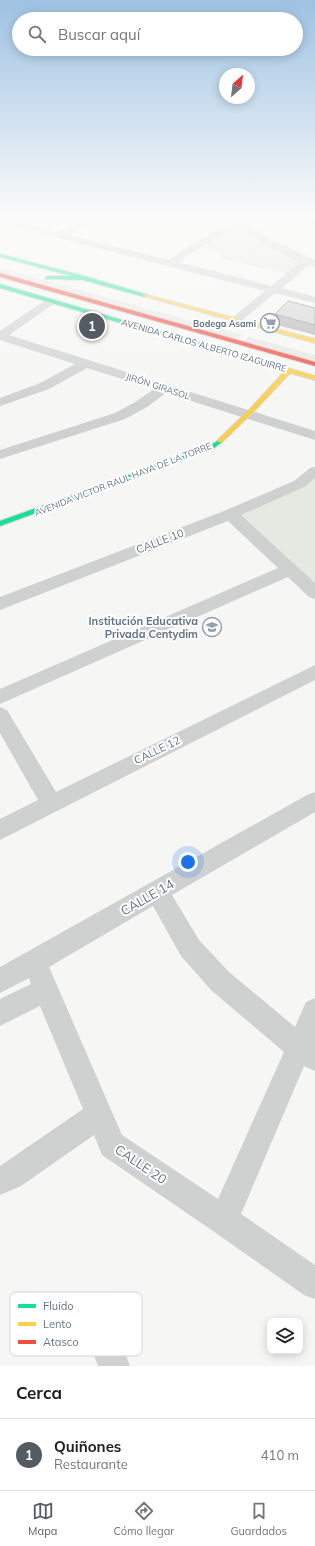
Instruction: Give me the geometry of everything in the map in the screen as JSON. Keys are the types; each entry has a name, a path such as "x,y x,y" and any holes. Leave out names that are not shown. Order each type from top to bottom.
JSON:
{"street":[{"name":"AVENIDA CARLOS ALBERTO IZAGUIRRE","path":"17,280 315,364"},
{"path":"54,280 79,287"},
{"path":"92,280 315,341"},
{"path":"235,280 315,300"},
{"path":"237,319 287,280"},
{"path":"21,281 28,294"},
{"name":"AVENIDA CARLOS ALBERTO IZAGUIRRE","path":"0,286 315,378"},
{"path":"0,336 51,301"},
{"name":"JIRÓN GIRASOL","path":"0,336 315,436"},
{"path":"1,400 41,388 64,377 85,363"},
{"name":"AVENIDA VICTOR RAUL HAYA DE LA TORRE","path":"0,524 212,447 248,415 289,370"},
{"path":"0,455 120,416 142,404 164,388"},
{"name":"CALLE 10","path":"0,604 230,514 299,484 315,471"},
{"path":"230,514 315,593"},
{"path":"0,697 290,570"},
{"name":"CALLE 12","path":"0,830 51,803 315,672"},
{"path":"0,715 51,803"},
{"name":"CALLE 14","path":"0,981 315,801"},
{"path":"157,891 190,948 220,981 307,1053"},
{"name":"CALLE 20","path":"34,961 112,1145 224,1220 315,1284"},
{"path":"0,1013 47,989"},
{"path":"224,1220 307,1053 315,1011"},
{"path":"0,1181 12,1176 99,1114"},
{"path":"110,1356 114,1366"}],"shaded area":[{"path":"24,280 42,280 242,335 237,340"},
{"path":"249,337 315,355 315,362 244,342"},
{"path":"315,476 315,586 234,515 310,482"}],"building":[{"path":"288,301 315,308 315,325 275,314"}],"traffic: fast":[{"path":"90,280 145,295"},
{"path":"0,286 219,350"},
{"path":"0,524 212,447 220,441"}],"traffic: slow":[{"path":"145,295 315,341"},
{"path":"219,350 315,378"},
{"path":"220,441 252,410 289,370"}],"traffic: jam":[{"path":"17,280 315,364"}],"place":[{"name":"Bodega Asami","path":"270,323"},
{"name":"Quiñones","path":"92,326"},
{"name":"Institución Educativa Privada Centydim","path":"212,627"}]}
